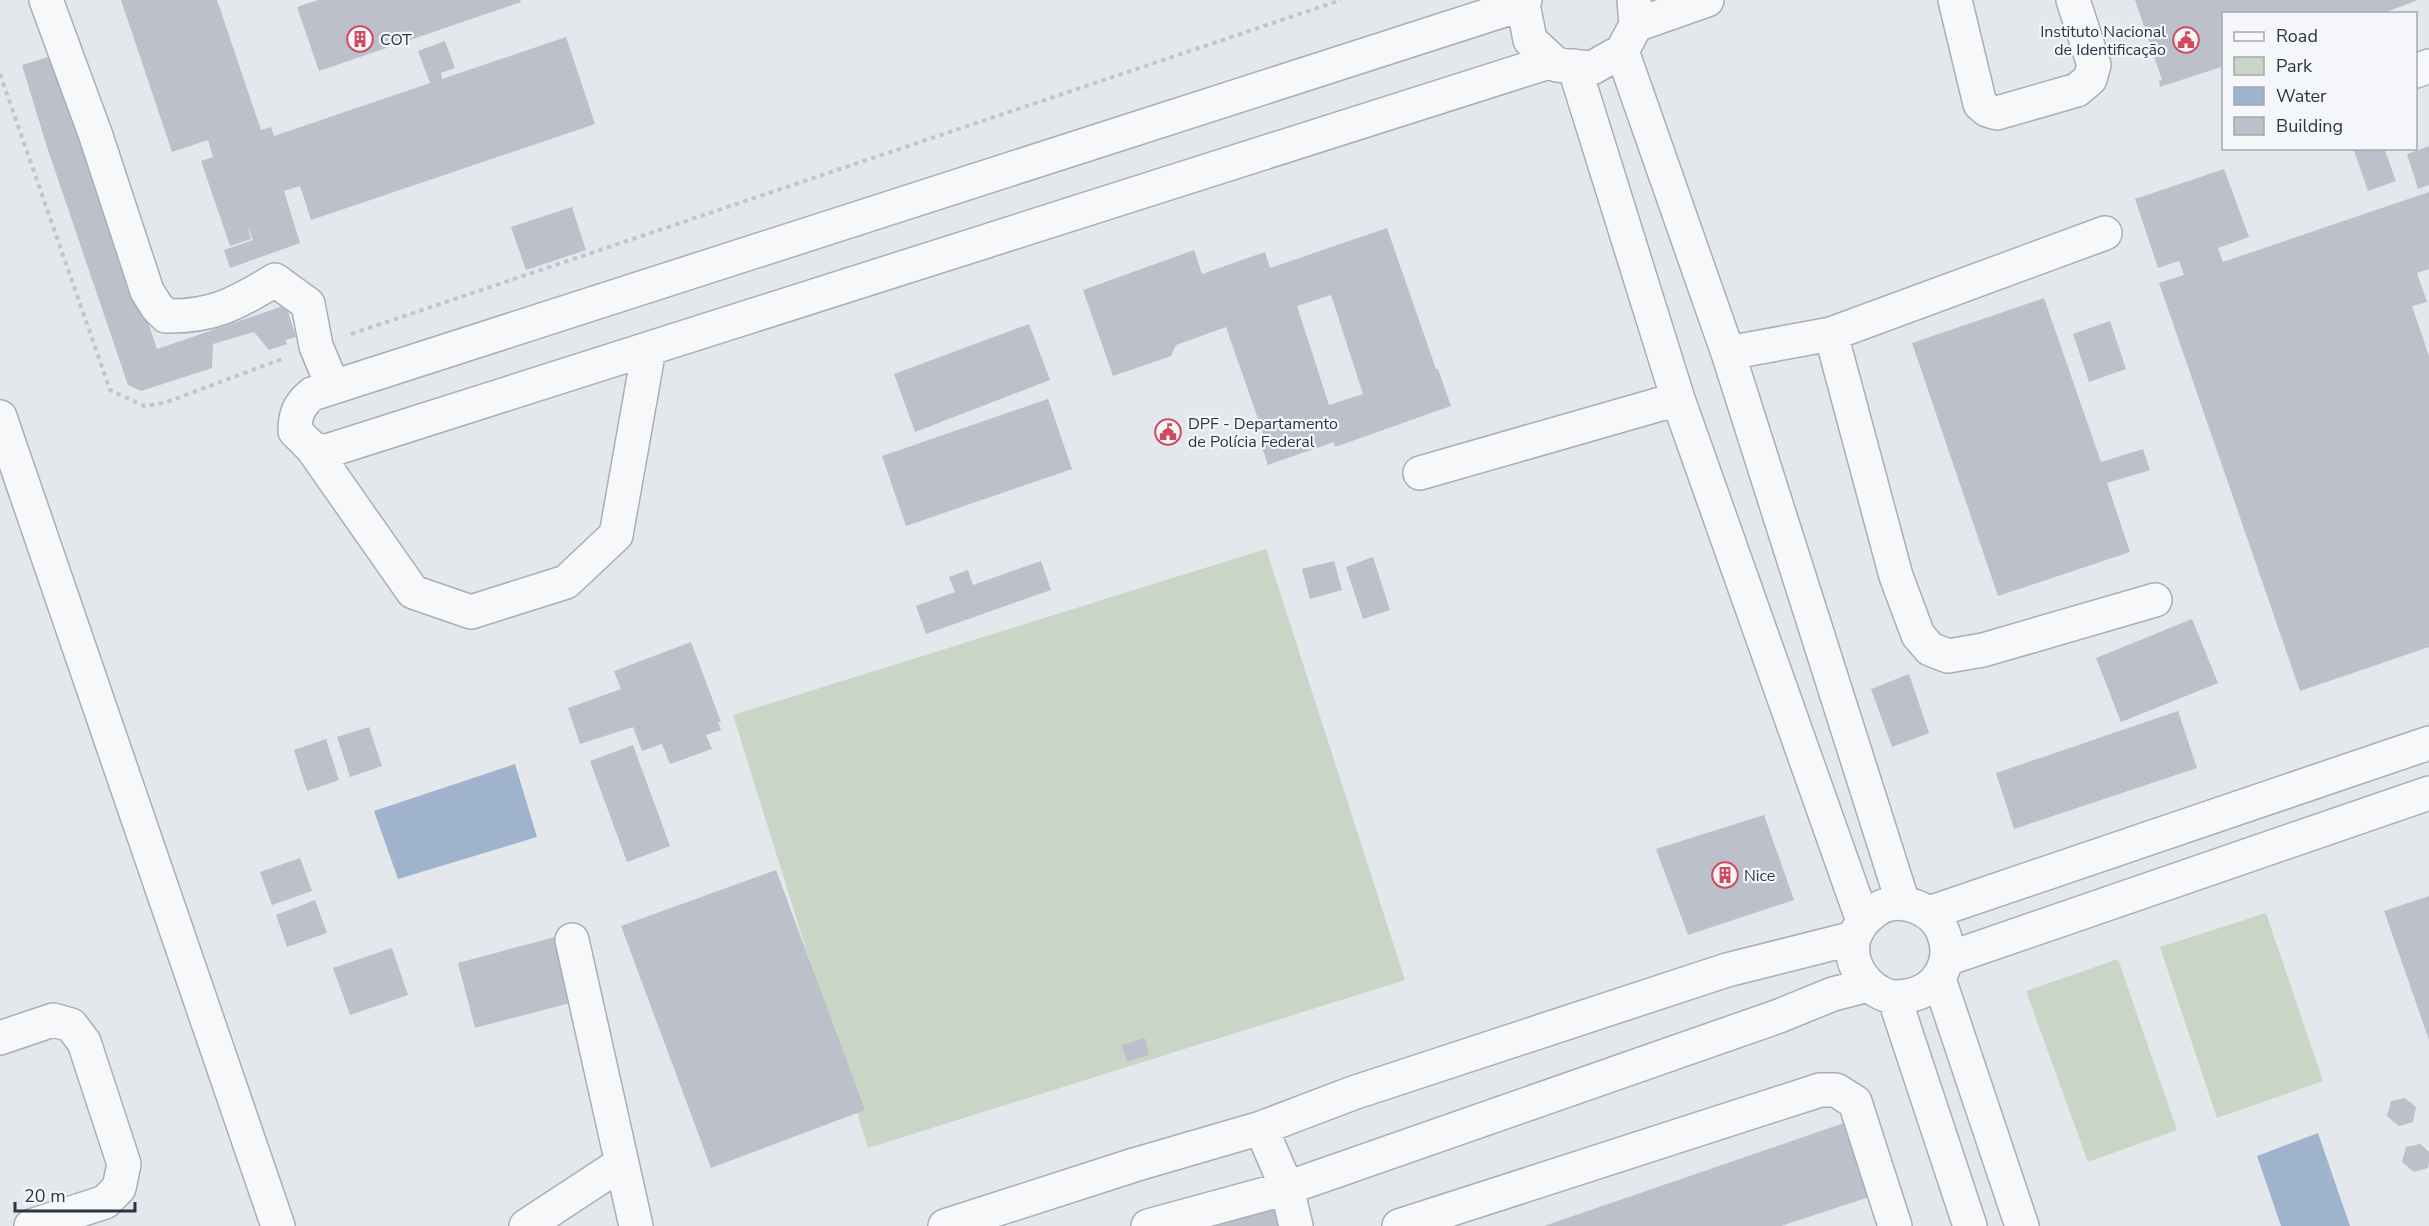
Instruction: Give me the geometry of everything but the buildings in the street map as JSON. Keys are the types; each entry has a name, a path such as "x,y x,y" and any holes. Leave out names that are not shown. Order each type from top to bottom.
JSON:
{"lane":[{"path":"46,0 96,136 147,291 157,307 166,316 193,316 238,303 275,280 308,304 316,346 333,387"},
{"path":"649,349 616,535 566,582 471,612 413,592 312,448 295,431 295,418 300,403 312,394 1524,2 1530,40 1563,63 1592,68 1630,25 1707,0"},
{"path":"1954,0 1980,104 1997,113 2077,90 2090,79 2094,65 2073,0"},
{"path":"1630,25 1728,353 1916,908 1941,926 1947,942 1943,969 2022,1226"},
{"path":"312,448 324,452 1563,63"},
{"path":"1563,63 1858,930 1854,963 1881,991 1970,1226"},
{"path":"1728,353 1832,334 2105,233"},
{"path":"1832,334 1896,576 1918,635 1930,649 1948,656 1983,650 2155,600"},
{"path":"1420,473 1678,399"},
{"path":"0,417 278,1226"},
{"path":"945,1226 1261,1128 1353,1093 1727,970 1858,930 1881,907 1916,908 2429,742"},
{"path":"1148,1226 1287,1188 1779,1016 1833,994 1881,991 1919,994 1943,969 2429,793"},
{"path":"572,940 636,1226"},
{"path":"0,1038 53,1020 71,1025 84,1042 124,1164 119,1188 105,1202 31,1226"},
{"path":"1399,1226 1820,1090 1836,1090 1855,1102 1895,1226"},
{"path":"1261,1128 1287,1188 1296,1226"},
{"path":"526,1226 622,1163"}],"path":[{"path":"0,74 110,390 144,406 164,403 316,346 1341,0"}],"green space":[{"path":"1266,549 1405,980 868,1148 733,715"},
{"path":"2266,913 2323,1081 2217,1118 2160,947"},
{"path":"2118,959 2177,1130 2088,1162 2026,991"}],"water":[{"path":"515,764 537,837 398,879 374,811"},
{"path":"2318,1133 2350,1226 2281,1226 2257,1156"}],"place":[{"name":"COT","path":"360,39"},
{"name":"Instituto Nacional de Identificação","path":"2186,40"},
{"name":"DPF - Departamento de Polícia Federal","path":"1168,432"},
{"name":"Nice","path":"1725,875"}]}
